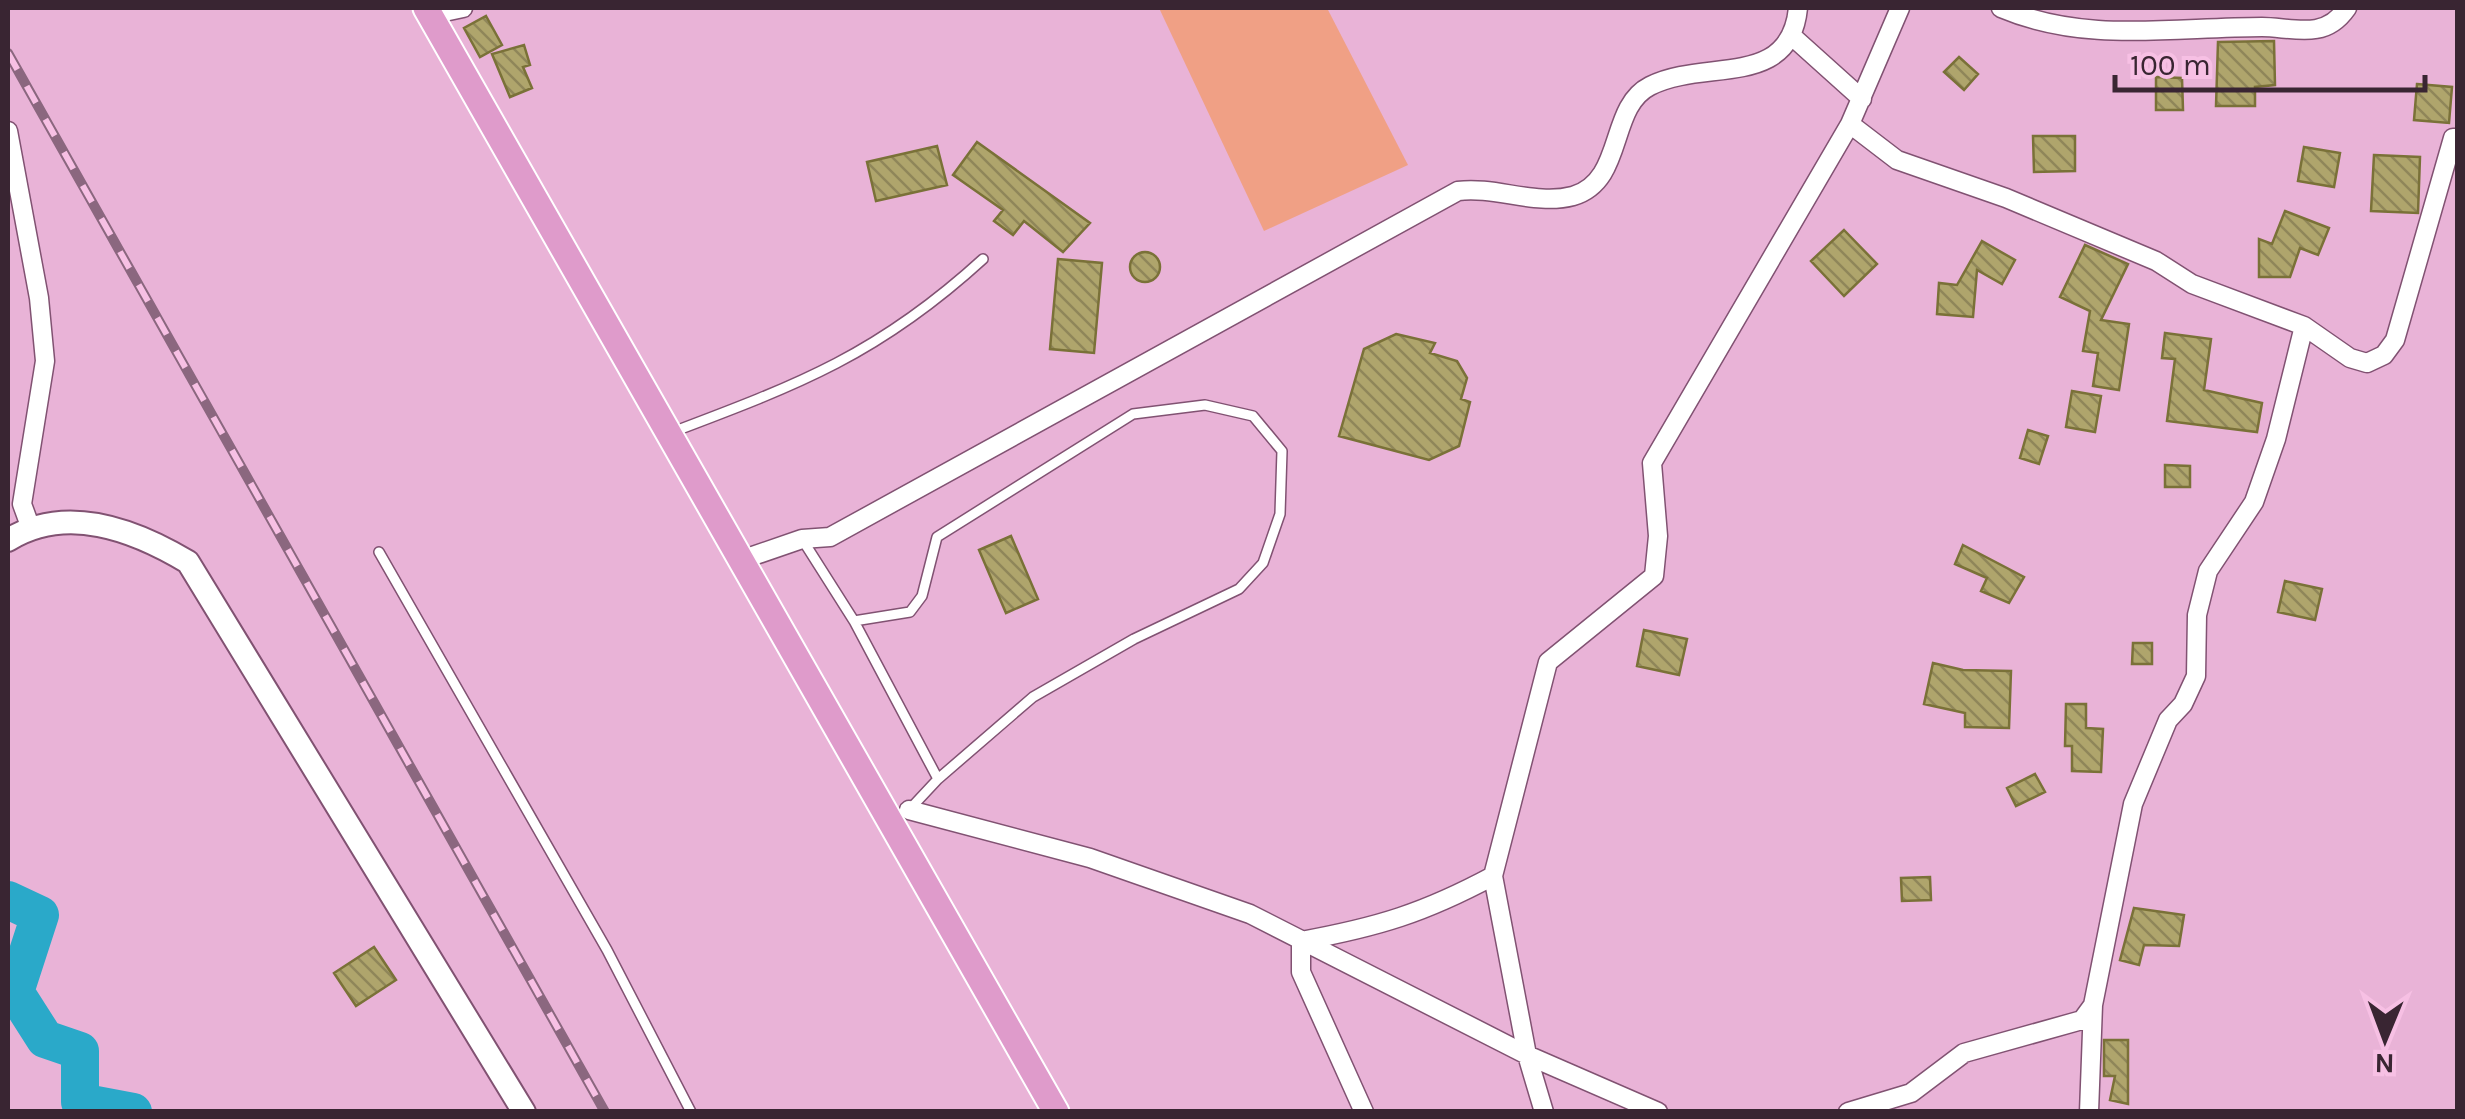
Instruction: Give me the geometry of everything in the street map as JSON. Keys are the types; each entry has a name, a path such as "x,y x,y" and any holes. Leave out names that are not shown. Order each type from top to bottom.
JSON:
{"main road":[{"path":"428,11 741,560 901,819 1056,1112"}],"street":[{"path":"428,11 463,8"},
{"path":"741,560 802,539 830,536 1458,190 1573,196 1596,183 1614,152 1630,106 1648,87 1778,55 1793,37 1798,8"},
{"path":"1544,1112 1527,1055 1493,876 1548,662 1654,576 1658,536 1652,463 1850,124 1900,8"},
{"path":"2000,8 2060,26 2172,32 2261,26 2318,29 2339,18 2346,8"},
{"path":"1793,37 1862,99"},
{"path":"1850,124 1898,160 2006,198 2156,261 2192,284 2304,326 2350,358 2368,363 2384,355 2395,340 2454,138 2458,138"},
{"path":"8,130 39,298 45,361 22,504 30,526"},
{"path":"2089,1112 2094,1005 2133,804 2168,720 2183,704 2196,676 2197,615 2208,570 2254,502 2276,439 2304,326"},
{"path":"8,540 30,526 82,522 145,536 188,562 524,1112"},
{"path":"901,819 1090,858 1250,914 1527,1055 1658,1112"},
{"path":"1302,941 1372,928 1430,910 1493,876"},
{"path":"1302,941 1301,972 1364,1112"},
{"path":"1848,1112 1911,1092 1964,1054 2082,1020 2094,1005"}],"lane":[{"path":"669,434 788,389 855,357 898,330 983,258"},
{"path":"854,621 910,612 922,596 938,538 1133,414 1205,404 1253,416 1282,451 1280,514 1262,563 1239,589 1134,639 1033,696 938,779 901,819"},
{"path":"802,539 854,621 938,779"},
{"path":"379,552 606,950 690,1112"}],"shaded area":[{"path":"1159,8 1327,8 1408,165 1264,231"}],"building":[{"path":"486,16 502,45 480,57 464,28"},
{"path":"2274,41 2275,85 2255,87 2255,106 2216,106 2218,42"},
{"path":"524,45 530,65 523,67 532,88 510,97 492,54"},
{"path":"1959,57 1978,74 1964,90 1944,72"},
{"path":"2156,77 2182,78 2183,110 2156,110"},
{"path":"2417,84 2452,87 2449,123 2414,120"},
{"path":"2033,136 2075,136 2075,171 2034,172"},
{"path":"977,142 1090,223 1063,252 1024,221 1013,235 994,221 1003,210 953,175"},
{"path":"937,146 947,185 876,201 867,162"},
{"path":"2304,147 2340,153 2334,187 2298,181"},
{"path":"2374,155 2420,157 2418,213 2371,211"},
{"path":"2285,211 2329,228 2318,255 2300,248 2290,277 2259,277 2259,239 2272,244"},
{"path":"1844,230 1877,264 1844,296 1811,261"},
{"path":"1982,241 2015,260 2002,284 1977,270 1973,317 1937,314 1939,283 1957,285"},
{"path":"2085,245 2128,264 2101,320 2129,324 2119,390 2093,386 2098,353 2083,351 2090,311 2060,297"},
{"path":"1145,252 1156,256 1160,267 1156,278 1145,282 1134,278 1130,267 1134,256"},
{"path":"1058,259 1102,263 1094,353 1050,349"},
{"path":"2165,333 2211,339 2204,390 2262,403 2257,432 2167,421 2175,359 2162,358"},
{"path":"1396,334 1435,343 1430,353 1457,361 1467,378 1461,399 1470,402 1459,446 1429,460 1339,436 1364,349"},
{"path":"2072,391 2101,396 2095,432 2066,427"},
{"path":"2028,430 2048,436 2039,464 2020,458"},
{"path":"2165,465 2190,466 2190,487 2165,487"},
{"path":"1011,536 1038,599 1006,613 979,550"},
{"path":"1963,545 2024,577 2009,603 1981,591 1987,578 1955,564"},
{"path":"2285,581 2322,589 2315,620 2278,612"},
{"path":"1644,630 1687,639 1679,675 1637,666"},
{"path":"2133,643 2152,643 2152,664 2132,664"},
{"path":"1933,663 1963,670 2011,671 2009,728 1965,727 1965,713 1924,704"},
{"path":"2066,704 2086,704 2086,728 2103,729 2101,772 2072,771 2072,746 2065,746"},
{"path":"2035,774 2045,792 2016,806 2007,788"},
{"path":"1930,877 1931,900 1902,901 1901,878"},
{"path":"2134,908 2184,915 2179,946 2144,945 2139,965 2120,960"},
{"path":"374,947 396,980 356,1006 334,973"},
{"path":"2104,1040 2128,1040 2128,1104 2110,1100 2115,1076 2104,1076"}],"waterway":[{"path":"8,900 40,915 15,992 45,1039 80,1051 80,1102 133,1112"}],"railway":[{"path":"8,53 605,1112"}]}
